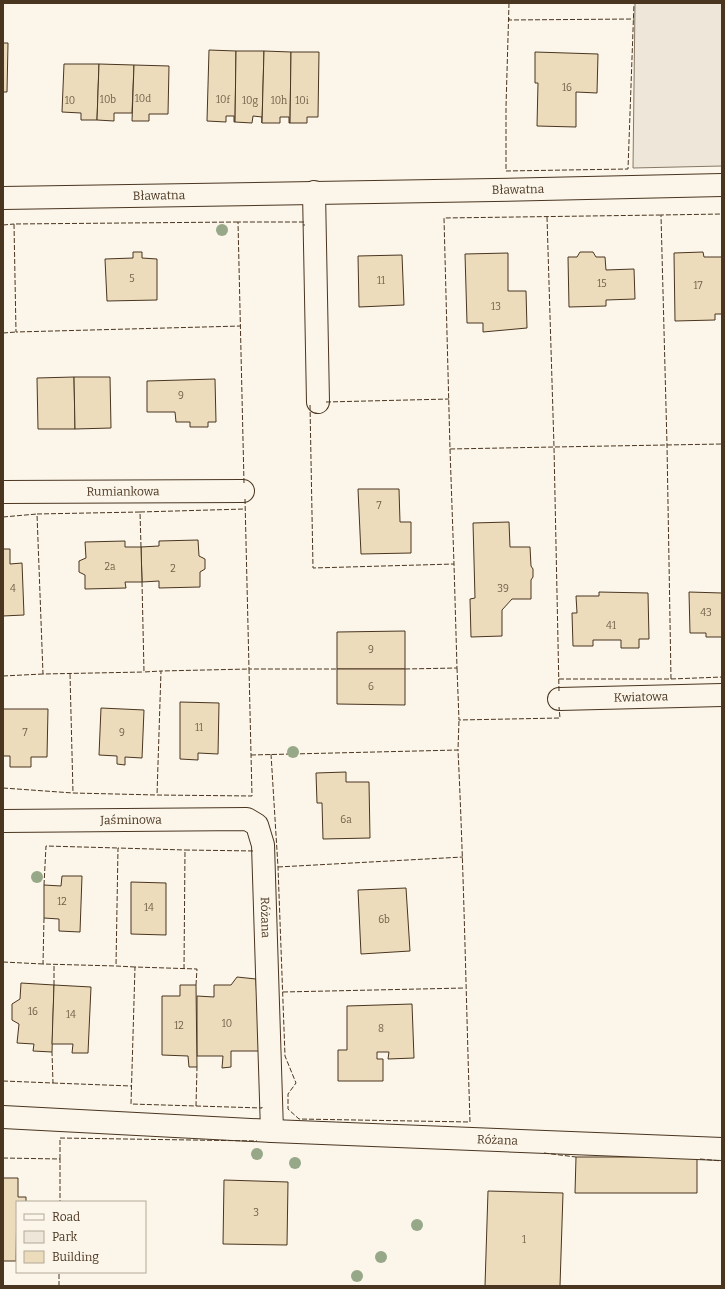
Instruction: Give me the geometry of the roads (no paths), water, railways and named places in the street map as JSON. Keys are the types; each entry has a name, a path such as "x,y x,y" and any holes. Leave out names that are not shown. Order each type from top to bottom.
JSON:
{"street":[{"name":"Bławatna","path":"3,198 722,185"},
{"path":"314,192 318,402"},
{"name":"Rumiankowa","path":"3,492 243,491"},
{"name":"Kwiatowa","path":"559,700 722,694"},
{"name":"Jaśminowa","path":"3,821 247,819 256,825"},
{"name":"Różana","path":"256,825 263,845 272,1131"},
{"name":"Różana","path":"3,1117 272,1131 722,1149"}]}
